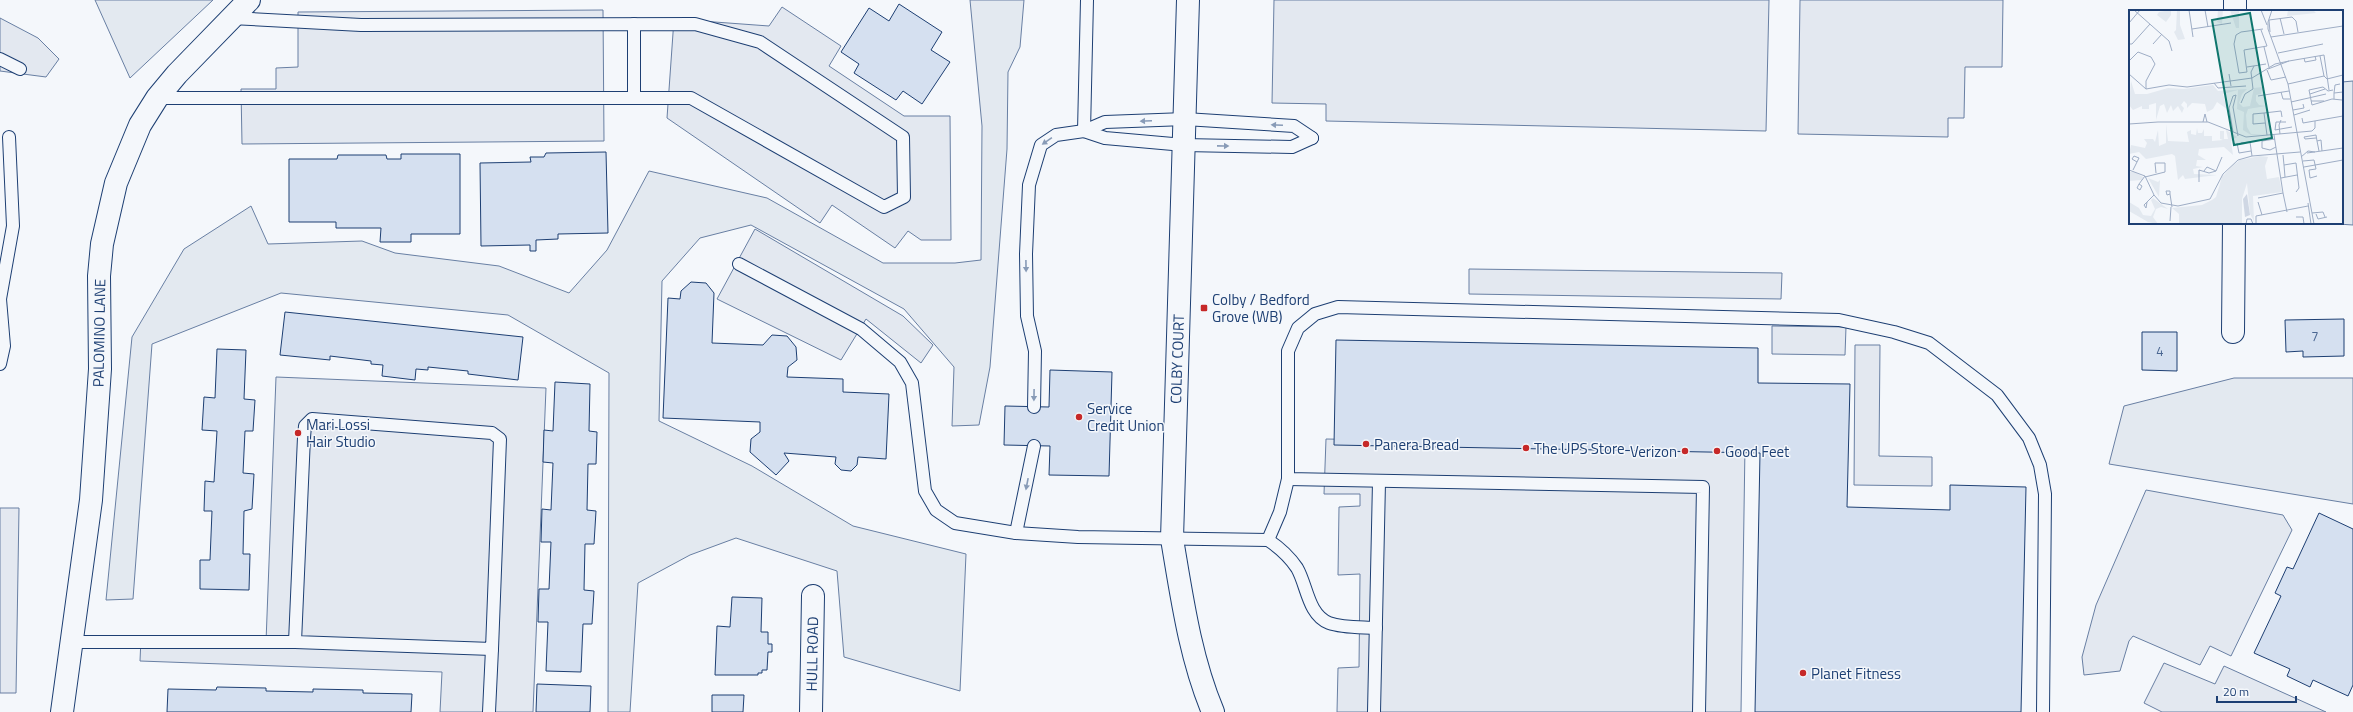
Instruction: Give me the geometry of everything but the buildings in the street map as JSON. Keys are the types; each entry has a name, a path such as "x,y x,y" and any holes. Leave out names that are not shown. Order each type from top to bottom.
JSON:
{"street":[{"name":"PALOMINO LANE","path":"62,712 91,500 100,369 99,276 102,244 116,183 127,153 157,98 177,74 249,0"},
{"name":"COLBY COURT","path":"1188,0 1172,539 1186,622 1200,682 1213,712"},
{"path":"2233,332 2234,224"},
{"name":"HULL ROAD","path":"811,712 813,596"}],"lane":[{"path":"1084,131 1087,0"},
{"path":"157,98 691,98 884,207 904,197 903,137 760,42 695,24 361,25 231,18"},
{"path":"634,24 634,98"},
{"path":"0,59 20,69"},
{"path":"1034,407 1035,351 1027,316 1029,185 1042,145 1056,135 1084,131 1106,122 1185,120 1294,126 1312,138 1292,147 1184,145 1105,138 1084,131"},
{"path":"0,364 4,346 0,299 13,226 8,137"},
{"path":"739,264 861,329 900,362 912,383 926,491 936,510 955,523 1016,533 1172,539 1268,540 1284,550 1297,569 1308,597 1316,612 1328,623 1376,628"},
{"path":"1268,540 1280,512 1288,479 1288,351 1298,328 1315,314 1338,307 1839,320 1894,332 1929,343 1997,395 2029,438 2040,465 2045,494 2043,712"},
{"path":"295,642 305,426 312,419 492,433 500,439 489,712"},
{"path":"1016,533 1034,446"},
{"path":"1288,479 1379,482 1703,487 1699,712"},
{"path":"1374,712 1379,482"},
{"path":"72,642 295,642 492,649"}],"shaded area":[{"path":"95,0 213,0 130,78"},
{"path":"970,0 1024,0 1020,47 1008,72 1007,149 990,367 979,425 952,426 954,367 904,309 751,225 700,238 662,281 659,421 752,466 853,526 966,554 960,691 844,657 837,571 736,538 690,555 638,583 630,712 608,712 609,373 508,315 281,293 152,344 133,599 106,600 132,337 184,249 251,206 268,244 362,241 395,253 499,266 569,293 607,250 649,171 767,198 883,263 955,263 981,260 982,126"},
{"path":"1274,0 1769,0 1766,131 1326,121 1326,104 1272,103"},
{"path":"1800,0 2003,0 2002,67 1965,67 1964,118 1948,118 1948,137 1798,134"},
{"path":"782,7 841,46 829,66 904,116 950,116 951,240 921,240 908,231 895,248 832,205 820,223 667,118 674,19 769,26"},
{"path":"603,10 604,141 242,144 241,89 276,89 276,68 298,67 298,12"},
{"path":"0,18 38,38 59,59 46,77 0,71"},
{"path":"2353,81 2353,225 2338,224 2343,224 2343,82"},
{"path":"755,229 903,316 933,345 921,363 866,319 841,360 717,299"},
{"path":"1469,269 1782,273 1781,299 1469,294"},
{"path":"1772,326 1846,327 1845,355 1772,354"},
{"path":"1855,345 1880,345 1879,456 1932,457 1932,486 1854,485"},
{"path":"276,377 546,388 533,712 440,712 442,672 140,661 141,638 266,642"},
{"path":"2234,378 2353,378 2353,504 2109,464 2124,406"},
{"path":"1326,439 1745,446 1741,712 1337,712 1338,668 1359,667 1360,574 1338,575 1339,507 1360,506 1360,494 1324,494"},
{"path":"2146,490 2283,515 2292,530 2231,656 2210,646 2200,665 2133,636 2129,641 2120,671 2084,675 2082,657 2096,605"},
{"path":"0,508 19,508 16,693 0,693"},
{"path":"2164,663 2215,684 2224,666 2326,712 2162,712 2144,703"}],"place":[{"name":"Colby / Bedford Grove (WB)","path":"1204,308"},
{"name":"Service Credit Union","path":"1079,417"},
{"name":"Mari Lossi Hair Studio","path":"298,433"},
{"name":"Panera Bread","path":"1366,444"},
{"name":"The UPS Store","path":"1526,448"},
{"name":"Verizon","path":"1685,451"},
{"name":"Good Feet","path":"1717,451"},
{"name":"Planet Fitness","path":"1803,673"}]}
